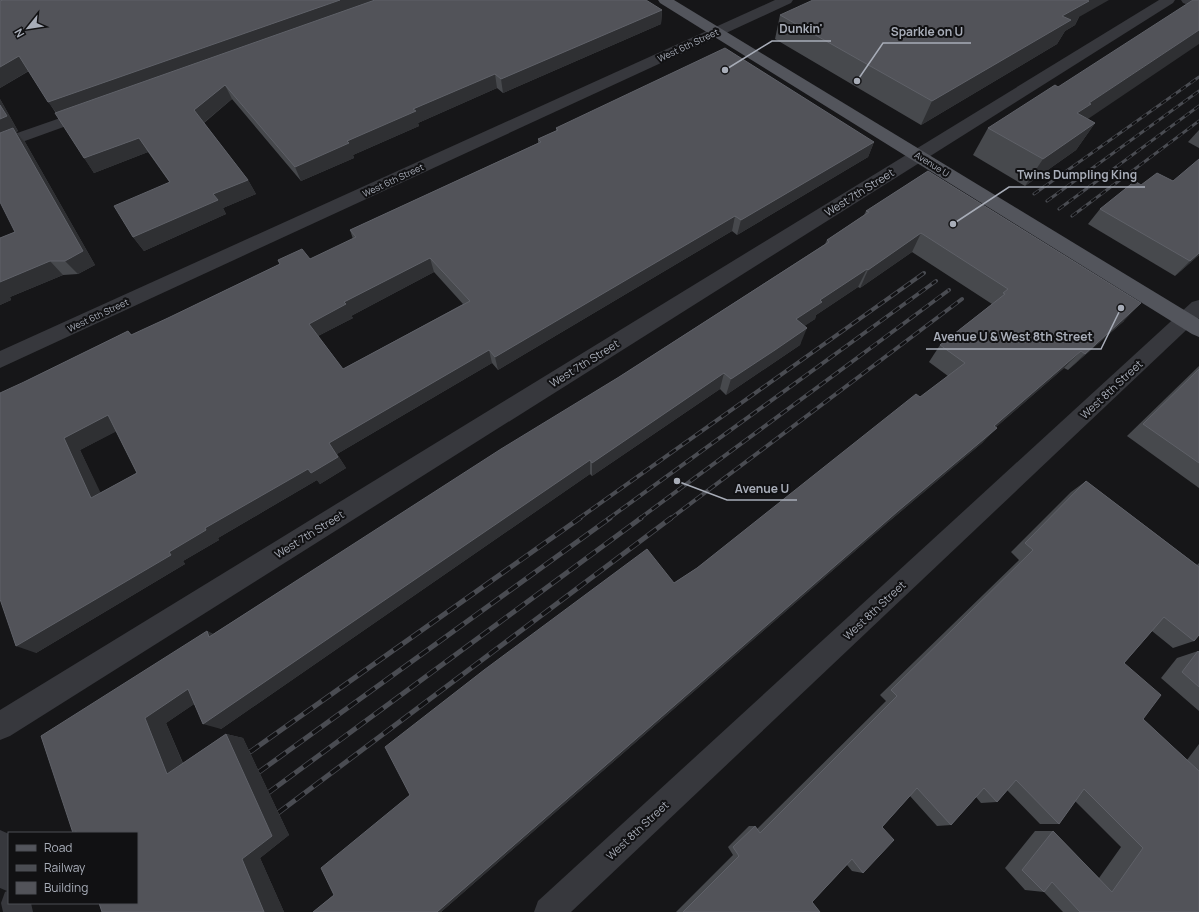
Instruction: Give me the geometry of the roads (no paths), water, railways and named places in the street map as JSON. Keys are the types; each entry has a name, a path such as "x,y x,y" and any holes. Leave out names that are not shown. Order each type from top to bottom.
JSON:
{"main road":[{"name":"Avenue U","path":"665,0 918,156 1194,319"}],"street":[{"name":"West 6th Street","path":"0,360 786,0"},
{"name":"West 7th Street","path":"0,726 1168,0"},
{"path":"1188,0 1199,6"},
{"path":"0,145 104,108"},
{"name":"West 8th Street","path":"549,912 1194,319"},
{"path":"0,844 8,874"}],"railway":[{"path":"1034,194 1199,77"},
{"path":"1047,201 1199,91"},
{"path":"1059,209 1199,106"},
{"path":"1072,216 1199,121"},
{"path":"578,519 924,273"},
{"path":"608,519 936,281"},
{"path":"639,519 949,290"},
{"path":"670,519 962,299"},
{"path":"250,752 580,518"},
{"path":"259,772 610,518"},
{"path":"268,793 641,518"},
{"path":"278,813 671,518"}],"place":[{"name":"Dunkin'","path":"725,70"},
{"name":"Sparkle on U","path":"857,81"},
{"name":"Twins Dumpling King","path":"953,224"},
{"name":"Avenue U & West 8th Street","path":"1121,308"},
{"name":"Avenue U","path":"677,481"}]}
